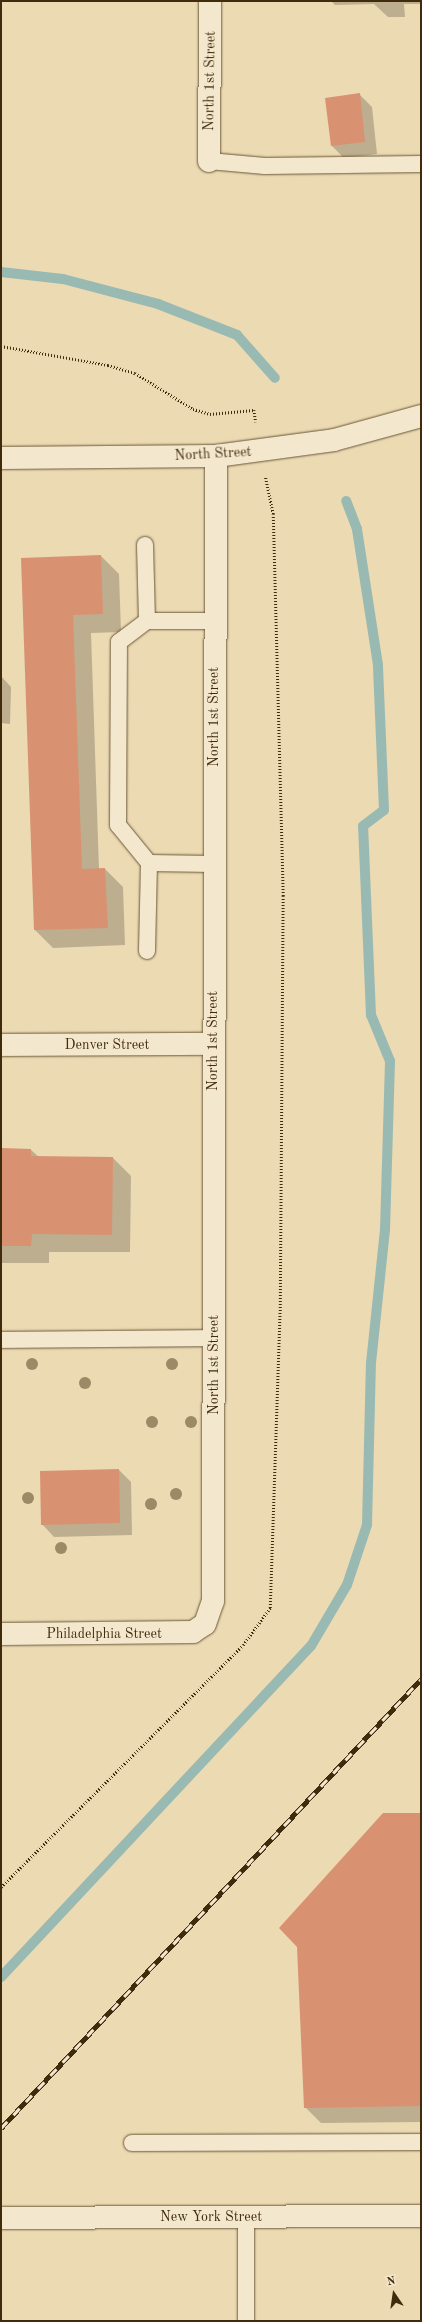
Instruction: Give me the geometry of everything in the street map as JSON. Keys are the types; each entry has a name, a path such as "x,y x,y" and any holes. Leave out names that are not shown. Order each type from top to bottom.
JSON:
{"street":[{"name":"North 1st Street","path":"209,161 210,1"},
{"name":"North Street","path":"1,458 216,456 334,440 421,416"},
{"name":"North 1st Street","path":"205,1624 215,1579 213,864 216,456"},
{"name":"Denver Street","path":"1,1045 213,1044"},
{"name":"Philadelphia Street","path":"1,1634 170,1634 193,1632 205,1624"},
{"name":"New York Street","path":"1,2218 421,2216"}],"lane":[{"path":"209,161 265,166 421,164"},
{"path":"145,545 147,621"},
{"path":"147,951 149,863 118,825 119,642 147,621 215,621"},
{"path":"149,863 213,864"},
{"path":"1,1340 214,1338"},
{"path":"132,2143 421,2142"},
{"path":"246,2217 246,2321"}],"path":[{"path":"1,346 121,369 210,414 254,410"}],"building":[{"path":"360,93 365,142 331,146 325,98"},
{"path":"101,555 103,614 73,615 82,869 105,868 108,928 34,930 21,558"},
{"path":"1,1148 31,1149 31,1156 113,1157 112,1235 32,1234 31,1246 1,1246"},
{"path":"119,1469 120,1523 41,1525 40,1471"},
{"path":"383,1813 421,1813 421,2106 304,2108 297,1947 279,1928"}],"waterway":[{"path":"1,272 63,279 158,304 237,335 275,378"},
{"path":"1,1977 311,1646 347,1585 367,1525 371,1363 385,1230 390,1061 371,1015 363,826 384,810 378,665 357,529 346,501"}],"railway":[{"path":"1,2128 421,1679"}]}
